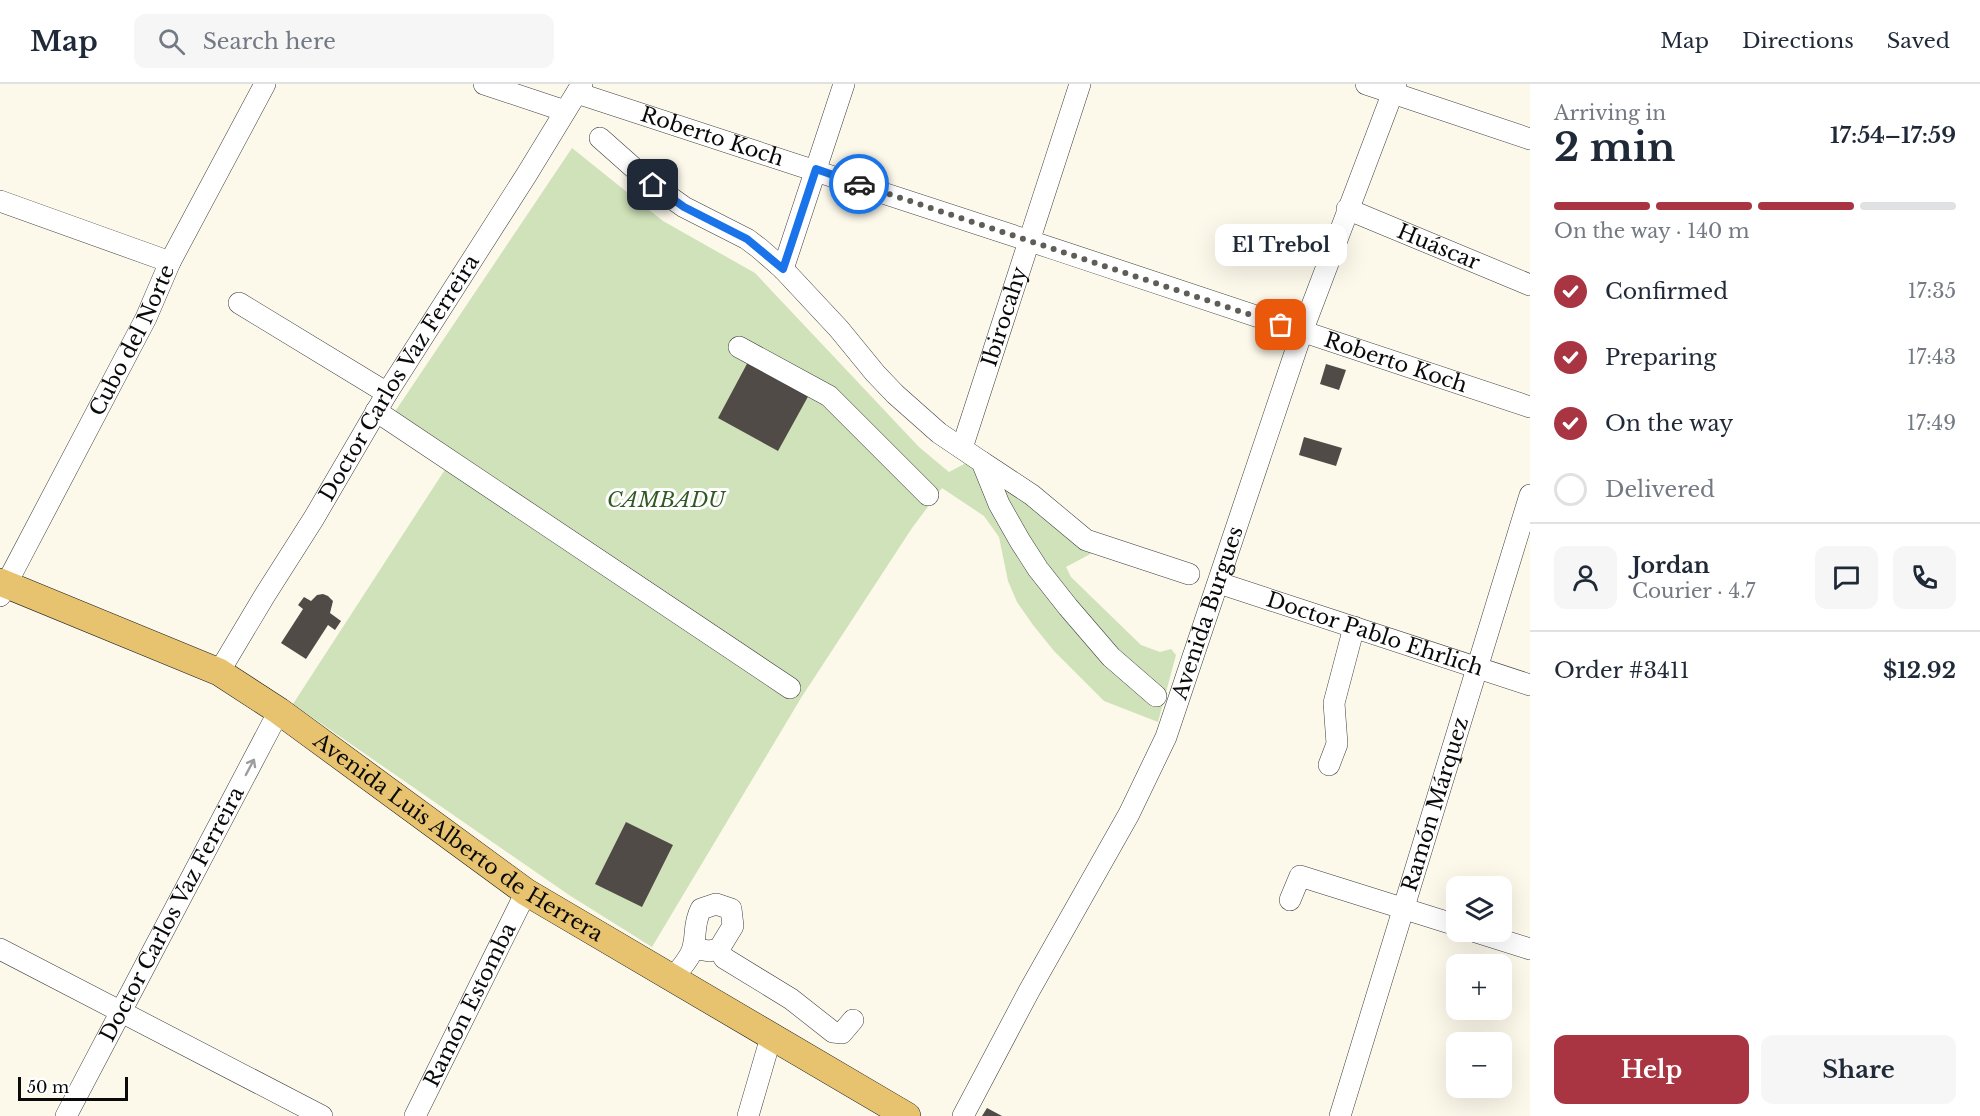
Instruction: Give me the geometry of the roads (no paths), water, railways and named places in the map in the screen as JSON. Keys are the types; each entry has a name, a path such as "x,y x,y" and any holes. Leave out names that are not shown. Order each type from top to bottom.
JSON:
{"main road":[{"name":"Avenida Luis Alberto de Herrera","path":"2,588 219,672 279,711 526,892 907,1116"}],"street":[{"name":"Cubo del Norte","path":"2,588 146,318 171,262 265,84"},
{"path":"484,84 565,111"},
{"path":"783,269 844,84"},
{"name":"Ibirocahy","path":"962,448 1080,84"},
{"path":"1366,84 1395,88 1530,139"},
{"name":"Doctor Carlos Vaz Ferreira","path":"219,672 264,595 314,518 387,393 580,88"},
{"name":"Roberto Koch","path":"580,88 1028,241 1530,407"},
{"name":"Avenida Burgues","path":"963,1116 1029,991 1129,814 1166,737 1302,332 1395,88"},
{"path":"600,138 653,185 684,207 747,239 783,269 839,329 875,373 939,433 1032,495 1086,540 1189,574"},
{"path":"0,201 171,262"},
{"name":"Huáscar","path":"1347,210 1530,285"},
{"path":"239,303 387,393"},
{"path":"739,347 829,396 928,495"},
{"path":"376,411 790,688"},
{"path":"982,462 999,504 1038,569 1111,657 1156,696"},
{"name":"Ramón Márquez","path":"1340,1116 1530,495"},
{"name":"Doctor Pablo Ehrlich","path":"1218,583 1530,685"},
{"path":"1329,765 1337,744 1334,704 1354,627"},
{"name":"Doctor Carlos Vaz Ferreira","path":"66,1116 279,711"},
{"path":"1290,900 1300,876 1446,922"},
{"name":"Ramón Estomba","path":"415,1116 526,892"},
{"path":"672,978 693,948 695,921 701,909 716,904 731,909 733,926 718,950"},
{"path":"1510,942 1530,948"},
{"path":"693,948 718,950"},
{"path":"0,949 322,1116"},
{"path":"718,950 724,958 791,999 833,1032 842,1033 853,1020"},
{"path":"748,1116 771,1037"}],"place":[{"name":"El Trebol","path":"1281,325"}],"park label":[{"name":"CAMBADU","path":"666,500"}]}
